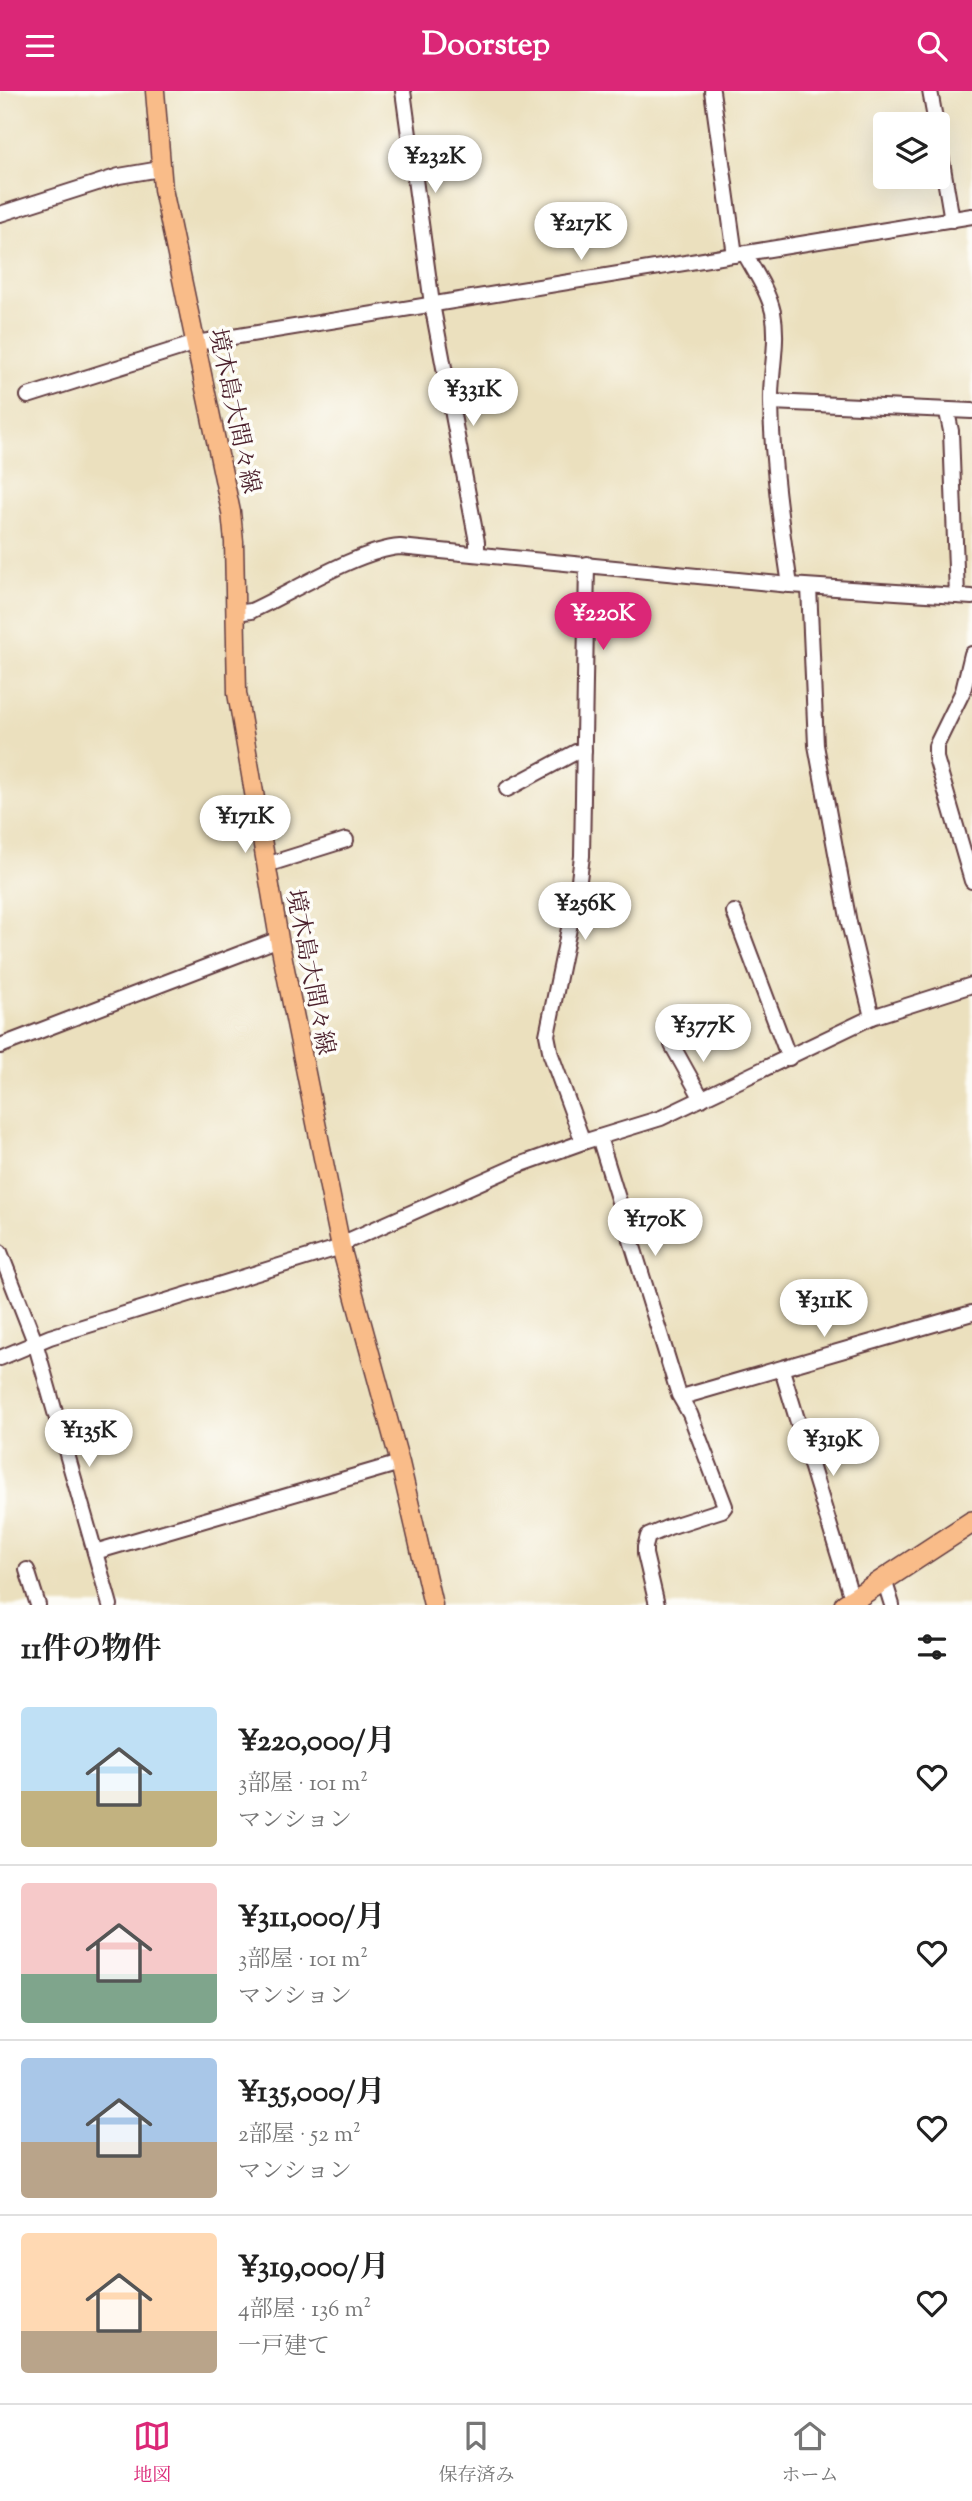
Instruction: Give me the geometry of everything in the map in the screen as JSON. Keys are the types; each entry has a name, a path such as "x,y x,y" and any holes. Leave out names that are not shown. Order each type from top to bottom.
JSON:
{"highway":[{"path":"850,1602 972,1523"}],"main road":[{"name":"境木島大間々線","path":"155,91 160,169 231,512 237,694 279,939 341,1247 400,1463 433,1605"}],"street":[{"path":"403,91 432,304 477,553"},
{"path":"712,91 740,254 767,295 773,313 775,339 771,402 779,505 790,585"},
{"path":"930,91 934,112"},
{"path":"0,214 119,176 160,169"},
{"path":"947,189 952,220"},
{"path":"28,396 196,343 972,216"},
{"path":"771,402 947,412 972,411"},
{"path":"235,613 251,611 353,561 388,548 413,547 809,587 965,596 947,412"},
{"path":"583,1142 555,1069 547,1035 579,880 587,564"},
{"path":"809,587 816,745 849,923 872,1017"},
{"path":"972,654 963,691 936,746 936,758 972,881"},
{"path":"507,789 576,752 584,751"},
{"path":"266,865 346,840"},
{"path":"734,912 789,1058"},
{"path":"0,1046 279,939"},
{"path":"0,1358 35,1342 341,1247 350,1240 519,1165 583,1142 647,1124 872,1017 972,985"},
{"path":"672,1045 702,1099"},
{"path":"599,1137 679,1395 725,1506 722,1510 648,1536 645,1554 657,1605"},
{"path":"0,1252 35,1342 110,1605"},
{"path":"682,1397 972,1313"},
{"path":"782,1370 849,1589 850,1602"},
{"path":"94,1552 400,1463"},
{"path":"27,1570 38,1605"},
{"path":"882,1581 892,1605"}]}
